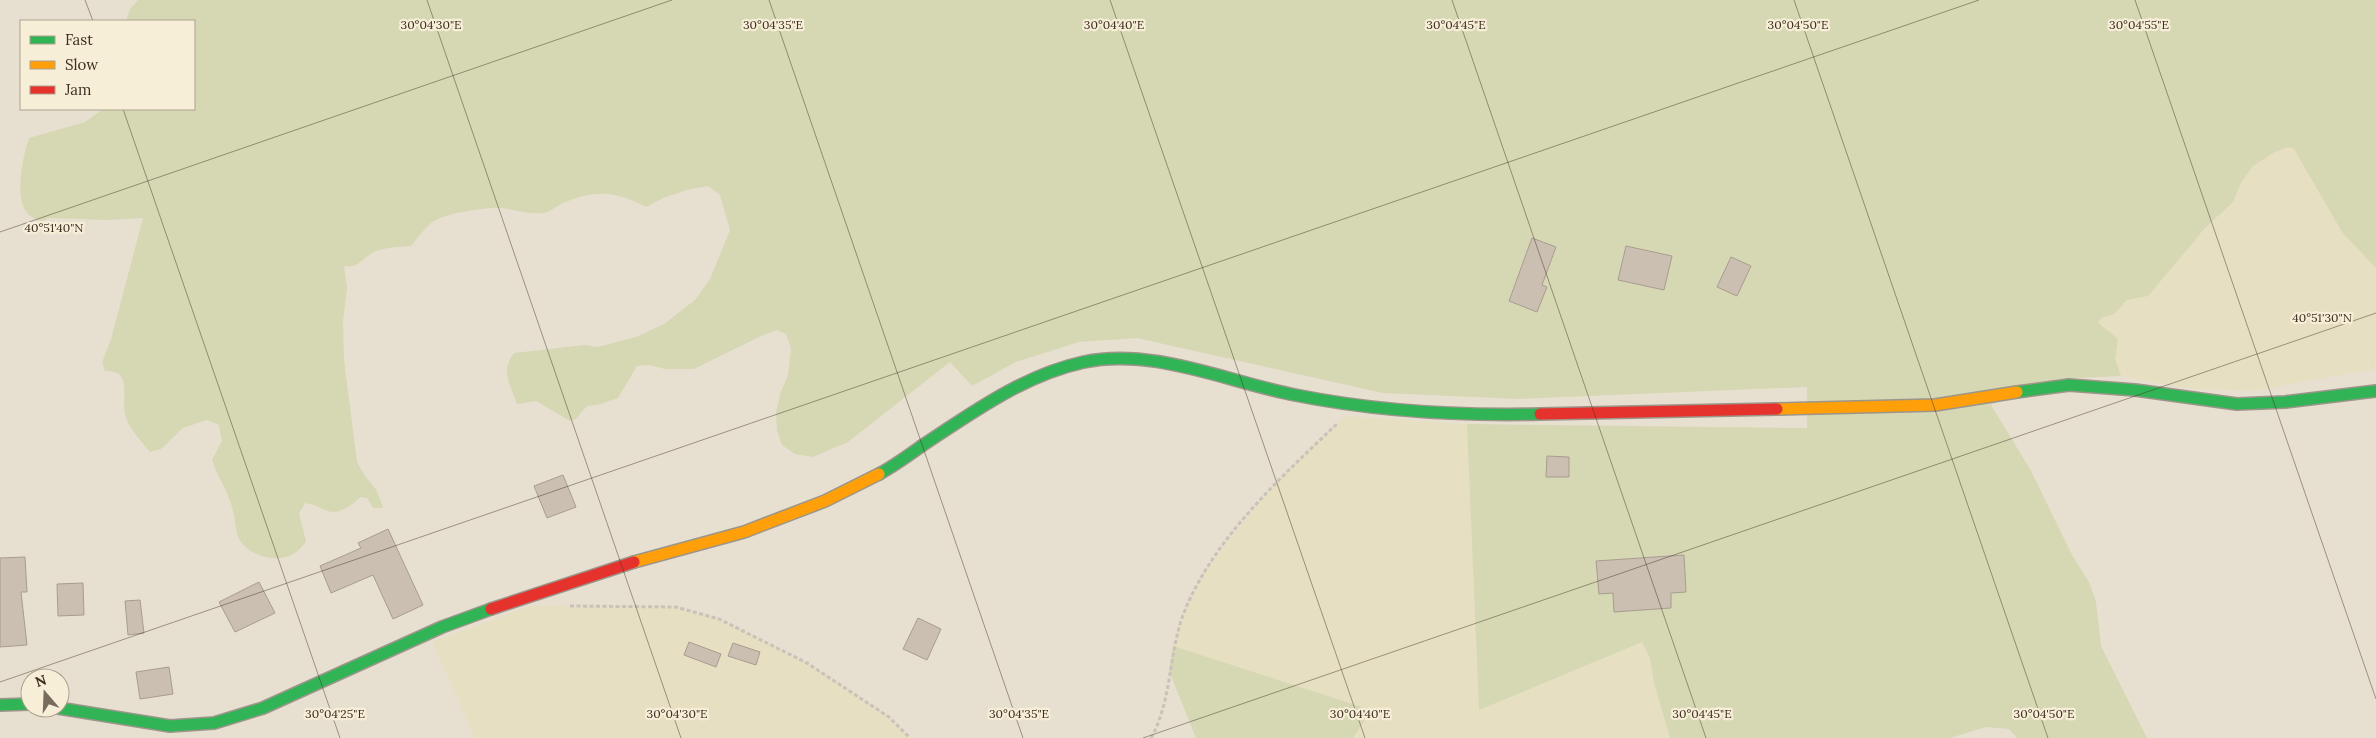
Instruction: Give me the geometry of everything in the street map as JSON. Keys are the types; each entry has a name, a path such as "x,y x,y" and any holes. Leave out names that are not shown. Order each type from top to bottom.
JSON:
{"street":[{"path":"70,710 170,726 214,723 263,708 442,628 519,599 627,564 744,532 825,501 883,472 987,403 1031,380 1084,362 1130,359 1154,361 1294,395 1357,405 1405,411 1505,415 1935,405 2070,385 2135,390 2238,404 2285,402 2376,391"},
{"path":"0,705 20,704"}],"path":[{"path":"1151,738 1162,708 1179,628 1185,610 1204,571 1275,483 1357,405"},
{"path":"567,606 676,607 719,619 807,663 889,717 910,738"}],"shaded area":[{"path":"2288,147 2294,148 2342,232 2376,268 2375,369 2252,391 2183,388 2121,376 2115,359 2118,339 2098,323 2101,318 2114,314 2127,300 2136,297 2233,202 2241,183 2253,166 2275,152"},
{"path":"1345,416 1467,424 1479,710 1642,642 1650,658 1654,683 1670,738 1353,738 1371,710 1173,646 1185,610 1204,571 1275,483"},
{"path":"643,605 676,607 719,619 807,663 889,717 910,738 475,738 432,642 530,606"}],"green space":[{"path":"138,0 2376,0 2376,268 2342,232 2294,149 2288,147 2275,152 2253,166 2241,183 2233,202 2205,228 2148,296 2127,300 2114,314 2101,318 2098,323 2118,339 2115,359 2121,376 2058,379 1991,405 2030,469 2072,555 2089,582 2096,602 2101,646 2147,738 2017,738 2009,729 1986,727 1950,738 1670,738 1654,683 1650,658 1642,642 1479,710 1467,424 1807,428 1807,387 1518,399 1383,393 1137,338 1079,342 1016,362 972,386 950,362 848,442 813,457 795,454 782,445 777,431 776,412 781,391 788,375 791,349 786,334 777,330 694,369 665,369 649,365 637,366 618,398 601,404 587,406 576,419 570,421 536,401 517,404 509,384 507,372 514,353 585,345 598,347 636,337 664,324 695,300 710,279 730,230 720,195 708,186 687,190 663,198 646,207 615,195 595,194 575,198 543,213 494,208 445,216 431,223 411,246 381,250 372,253 356,265 344,266 347,288 343,321 344,360 357,462 377,491 383,508 373,508 367,498 360,497 349,506 336,512 305,503 299,514 306,541 301,548 289,556 281,558 261,556 249,550 240,540 230,501 212,460 222,441 219,425 207,420 183,428 161,449 150,452 134,433 127,420 123,381 114,372 105,371 102,362 111,339 143,218 109,220 50,218 41,221 28,214 22,203 21,174 29,138 85,122 102,110 195,110 195,20 126,20 130,9"},
{"path":"1173,646 1371,710 1353,738 1196,738 1169,671"}],"building":[{"path":"1532,238 1556,247 1542,285 1547,287 1537,312 1509,301"},
{"path":"1626,246 1672,256 1664,290 1618,280"},
{"path":"1731,257 1751,266 1737,296 1717,287"},
{"path":"1547,456 1569,457 1569,477 1546,477"},
{"path":"563,475 576,507 547,518 534,486"},
{"path":"388,529 423,605 393,619 373,575 331,593 320,566 361,548 358,543"},
{"path":"1684,555 1686,592 1671,593 1671,608 1614,612 1613,593 1599,594 1596,561"},
{"path":"25,557 27,592 21,592 27,645 0,647 0,558"},
{"path":"259,582 275,613 235,632 219,602"},
{"path":"83,583 84,615 58,616 57,584"},
{"path":"140,600 144,633 128,635 125,601"},
{"path":"918,618 941,629 927,660 903,649"},
{"path":"689,642 721,654 716,667 684,655"},
{"path":"733,643 760,652 756,665 728,656"},
{"path":"169,667 173,694 140,699 136,672"}],"traffic: fast":[{"path":"879,474 980,408 1020,385 1062,368 1084,362 1110,359 1163,362 1295,395 1386,409 1478,414 1540,414"},
{"path":"2017,392 2069,385 2135,390 2237,404 2285,402 2376,391"},
{"path":"70,710 170,726 214,723 263,708 442,627 491,609"},
{"path":"0,705 20,704"}],"traffic: slow":[{"path":"1777,409 1935,405 2017,392"},
{"path":"634,562 744,532 825,501 879,474"}],"traffic: jam":[{"path":"1540,414 1777,409"},
{"path":"491,609 634,562"}]}
